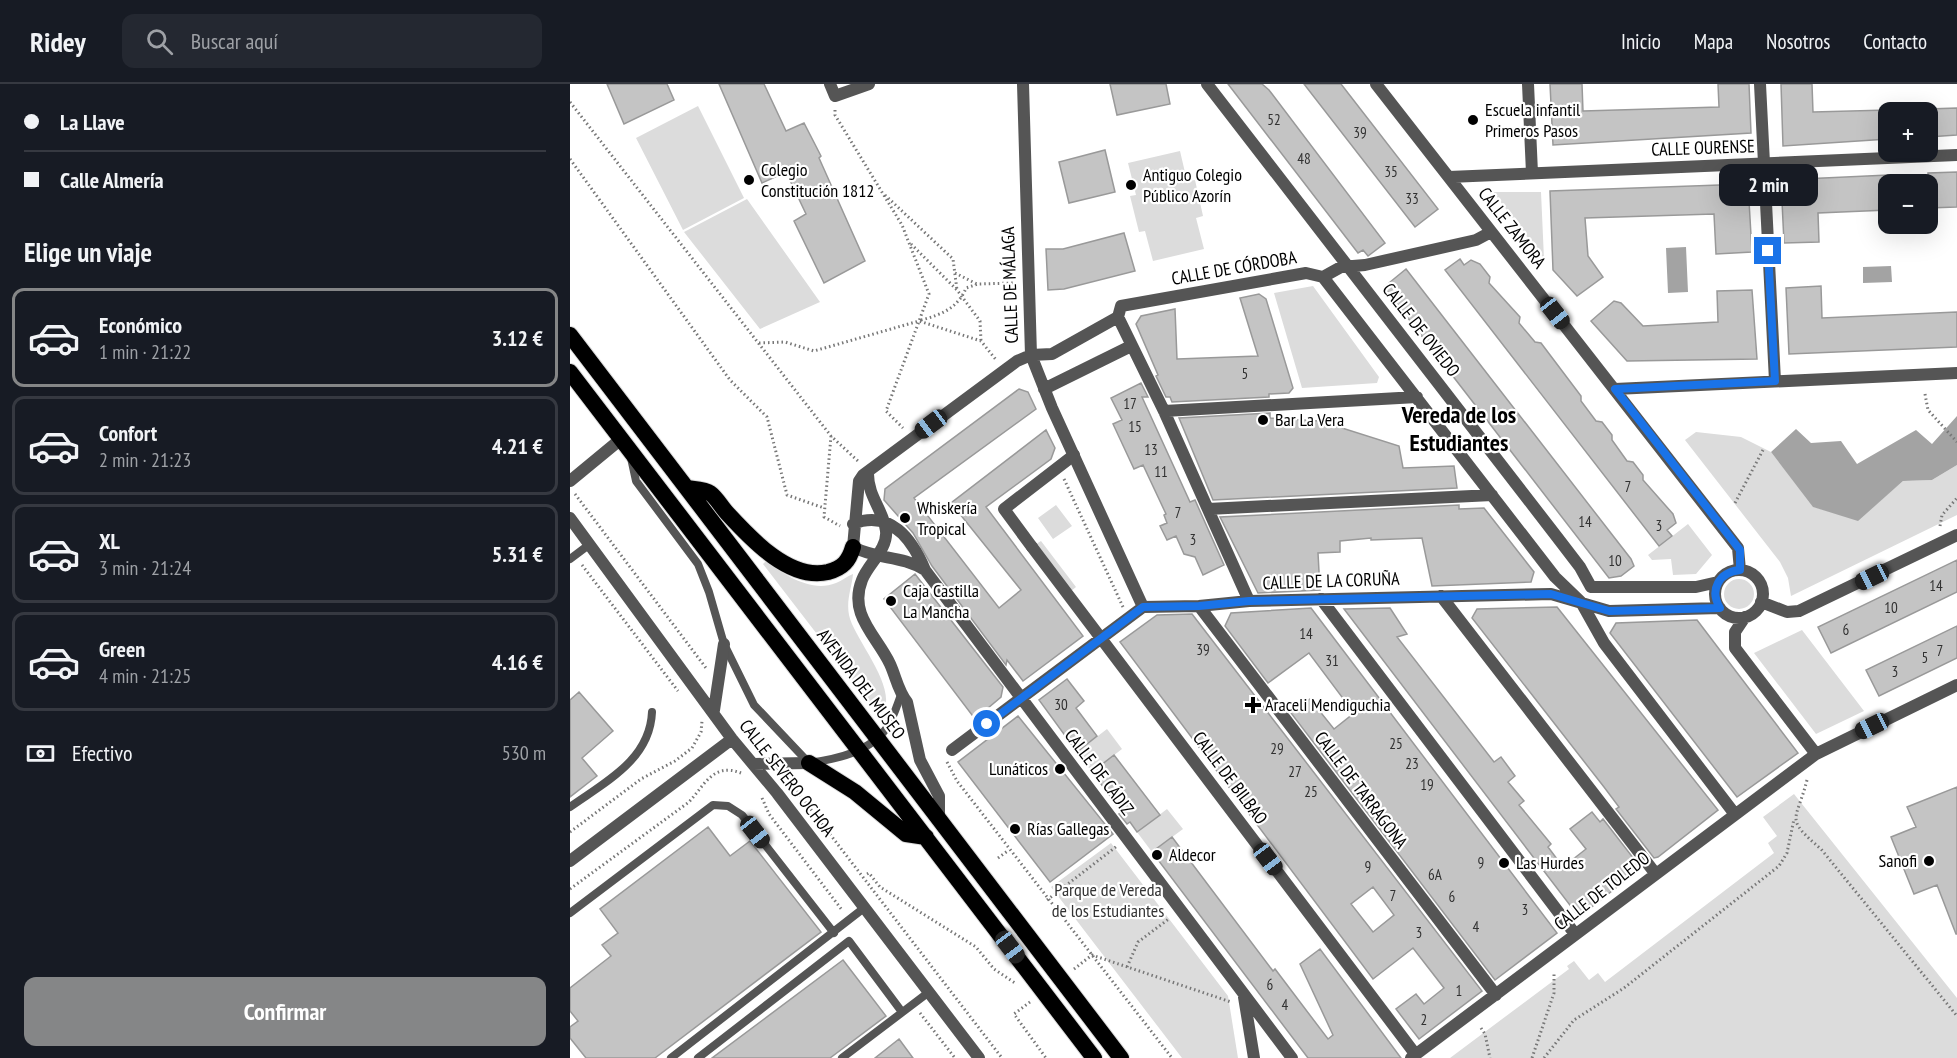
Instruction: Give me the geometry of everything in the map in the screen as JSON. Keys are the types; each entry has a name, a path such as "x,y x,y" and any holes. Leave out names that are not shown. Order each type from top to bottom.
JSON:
{"highway":[{"name":"AVENIDA DEL MUSEO","path":"570,334 1120,1058"},
{"path":"570,372 1094,1058"},
{"path":"687,488 709,492 755,540 786,564 802,571 820,573 836,569 847,562 853,535"},
{"path":"809,763 863,798 906,834 926,837"}],"street":[{"path":"832,90 869,84"},
{"name":"CALLE DE MÁLAGA","path":"853,535 856,487 863,475 1004,369 1030,355 1023,84"},
{"name":"CALLE DE OVIEDO","path":"1207,84 1581,567 1592,587"},
{"name":"CALLE ZAMORA","path":"1376,84 1738,548 1740,570"},
{"path":"1528,84 1532,173"},
{"path":"1760,84 1775,381"},
{"name":"CALLE OURENSE","path":"1449,177 1957,154"},
{"name":"CALLE DE CÓRDOBA","path":"1030,355 1052,354 1118,317 1121,306 1306,273 1323,277 1349,266 1365,266 1476,240 1491,232"},
{"path":"1323,277 1559,582 1581,602 1604,643 1734,813"},
{"path":"1118,317 1164,411 1249,601"},
{"path":"1044,389 1131,346"},
{"path":"952,750 1143,607 1030,355"},
{"path":"1615,389 1957,373"},
{"path":"1164,411 1417,398"},
{"path":"570,481 625,444"},
{"path":"1059,466 1074,455"},
{"name":"CALLE DE BILBAO","path":"1059,466 1004,509 1413,1056"},
{"path":"869,472 870,493 886,531 877,556 861,583 858,604 862,620 892,667 901,695 911,712 914,739 920,760 939,796 939,819"},
{"path":"1208,509 1492,495"},
{"name":"CALLE SEVERO OCHOA","path":"570,518 714,710 732,739 754,764 979,1058"},
{"path":"853,535 872,519 882,520"},
{"name":"CALLE DE CÁDIZ","path":"882,520 897,527 919,556 925,570 1022,698 1240,999 1292,1058"},
{"name":"CALLE DE CÁDIZ","path":"853,535 877,556 901,558 925,570"},
{"path":"1761,602 1787,612 1799,611 1957,535"},
{"path":"1745,617 1728,615 1720,608 1715,593 1718,582 1725,574 1740,570 1750,573 1759,581 1762,592 1761,602 1754,612 1745,617 1735,632 1735,648 1816,754"},
{"path":"1581,602 1592,587 1696,586 1718,582"},
{"name":"CALLE DE LA CORUÑA","path":"1143,607 1199,606 1249,601 1551,594 1609,611 1720,608"},
{"path":"1441,596 1655,873"},
{"path":"1321,599 1575,934"},
{"name":"CALLE DE TARRAGONA","path":"1199,606 1496,995"},
{"path":"714,710 724,644"},
{"name":"CALLE DE TOLEDO","path":"1413,1056 1734,813 1769,791 1816,754 1957,685"},
{"path":"570,861 732,739"},
{"path":"754,764 809,763"},
{"name":"CALLE DE CÁDIZ","path":"1240,999 1254,1058"}],"lane":[{"path":"625,444 636,481 698,564 709,592 724,644 754,705 809,763 845,757 877,737 888,726 901,695"},
{"path":"572,557 590,544"},
{"path":"570,807 632,763 651,725 652,712"},
{"path":"570,913 713,805 728,806 742,815 834,933"},
{"path":"671,1058 864,908"},
{"path":"698,1058 849,941 902,1012"},
{"path":"842,1058 928,992"}],"path":[{"path":"832,90 835,115 882,192 908,241 928,294 886,411 913,438"},
{"path":"570,102 831,436 869,472"},
{"path":"570,159 730,380 767,417 787,495 824,508"},
{"path":"882,192 953,259 957,290"},
{"path":"908,241 957,290 980,321 981,341"},
{"path":"955,273 978,284"},
{"path":"759,343 785,342 814,351 944,314 962,298 966,288 978,284 1028,282"},
{"path":"919,321 981,341 1004,369"},
{"path":"1925,394 1926,406 1957,441"},
{"path":"831,436 824,517 853,535"},
{"path":"1735,503 1764,448"},
{"path":"1059,466 1125,612"},
{"path":"570,488 710,674"},
{"path":"1940,526 1942,515 1957,498"},
{"path":"572,557 671,685 684,696"},
{"path":"570,832 641,779 692,748 701,732 700,715"},
{"path":"754,764 787,777 793,783 1002,1058"},
{"path":"948,767 1047,900 1172,1058"},
{"path":"570,890 689,802 700,786 713,775 730,770 745,775"},
{"path":"1544,1058 1574,1020 1624,988 1779,866 1788,853 1794,819 1807,780"},
{"path":"759,790 769,814 849,919"},
{"path":"1794,819 1798,830 1821,849 1957,1016"},
{"path":"1047,900 1118,845"},
{"path":"998,858 1010,850"},
{"path":"867,874 869,873 880,886 976,947 994,969 1018,986"},
{"path":"1127,967 1138,942 1173,917"},
{"path":"1090,955 1240,999"},
{"path":"1071,972 1090,955"},
{"path":"1532,1058 1554,993 1554,972"},
{"path":"1025,994 1032,1000 1014,1014 1046,1058"},
{"path":"913,1004 955,1058"},
{"path":"1481,1028 1485,1034 1490,1058"}],"green space":[{"path":"698,106 744,198 683,230 636,138"},
{"path":"1180,151 1187,181 1195,180 1203,216 1196,218 1204,249 1153,261 1145,231 1139,232 1130,196 1136,195 1128,163"},
{"path":"1493,192 1541,192 1544,259"},
{"path":"747,199 820,302 760,329 684,232"},
{"path":"1313,286 1379,377 1377,383 1302,388 1274,293"},
{"path":"1696,432 1741,437 1771,452 1814,507 1858,520 1903,481 1932,480 1957,465 1957,515 1791,596 1788,578 1780,562 1685,440"},
{"path":"1056,505 1072,526 1053,539 1038,518"},
{"path":"1688,524 1712,555 1696,574 1673,575 1671,559 1652,560 1648,555"},
{"path":"1041,541 1076,587 1071,591 1036,544"},
{"path":"766,561 790,577 817,586 836,583 853,574 849,615 882,680 886,694 885,706 880,716 763,564"},
{"path":"1739,579 1745,580 1753,588 1753,600 1745,608 1739,609 1733,608 1725,600 1724,594 1725,588 1733,580"},
{"path":"1802,630 1864,711 1816,734 1754,653"},
{"path":"1107,729 1122,749 1092,772 1077,752"},
{"path":"1794,794 1957,998 1957,1058 1450,1058 1569,969 1567,966 1574,961 1589,980 1598,973 1605,982 1774,853 1768,843 1777,836 1763,817"},
{"path":"1167,809 1183,829 1152,852 1137,832"},
{"name":"Parque de Vereda de los Estudiantes","path":"1111,843 1228,996 1238,1058 1182,1058 1051,887"}],"shaded area":[{"path":"1686,247 1688,292 1668,293 1666,248"},
{"path":"1891,266 1892,282 1863,283 1863,267"},
{"path":"1957,416 1957,465 1932,480 1903,481 1858,521 1813,507 1771,452 1796,429 1811,443 1841,441 1857,464 1916,430 1932,444"}],"building":[{"path":"607,84 667,84 674,100 624,124"},
{"path":"719,84 764,84 786,131 804,123 821,156 819,158 865,261 824,283 794,221 806,214 786,172 762,183"},
{"path":"1110,84 1166,84 1170,104 1117,115"},
{"path":"1228,84 1262,84 1269,90 1385,243 1368,256 1363,250 1358,253"},
{"path":"1304,84 1341,84 1438,209 1415,227"},
{"path":"1550,84 1582,84 1583,111 1719,107 1718,84 1749,84 1751,133 1553,145"},
{"path":"1781,84 1812,84 1813,112 1878,110 1878,140 1783,146"},
{"path":"1957,108 1957,135 1938,136 1938,109"},
{"path":"1105,150 1115,192 1069,203 1059,162"},
{"path":"1957,172 1957,207 1938,208 1938,174 1928,173"},
{"path":"1878,175 1878,210 1818,213 1819,242 1784,243 1781,180"},
{"path":"1748,184 1752,252 1716,254 1714,214 1585,218 1588,256 1603,277 1577,296 1553,270 1550,191"},
{"path":"1124,233 1135,271 1064,289 1048,290 1046,249 1063,249"},
{"path":"1460,259 1464,265 1471,260 1480,264 1490,277 1489,283 1520,317 1519,323 1535,342 1541,343 1581,396 1581,401 1596,421 1602,422 1627,461 1633,462 1643,475 1643,480 1673,514 1676,523 1667,530 1672,536 1659,546 1445,270"},
{"path":"1406,269 1631,559 1634,566 1621,576 1609,578 1384,287"},
{"path":"1821,286 1822,318 1957,312 1957,347 1789,354 1786,288"},
{"path":"1752,290 1757,359 1627,361 1591,321 1614,301 1621,303 1643,326 1718,322 1717,291"},
{"path":"1259,294 1266,299 1293,388 1289,393 1269,394 1269,397 1172,402 1170,397 1166,397 1136,324 1141,316 1175,309 1177,359 1258,356 1240,298"},
{"path":"1141,383 1148,397 1142,397 1190,502 1195,500 1224,565 1203,575 1195,557 1184,554 1176,536 1167,540 1160,526 1167,523 1164,515 1166,514 1143,465 1134,469 1113,424 1122,420 1111,398"},
{"path":"1019,389 1028,392 1036,409 914,498 999,608 1021,590 951,503 1046,430 1055,448 1051,459 986,507 1083,636 1023,681 1007,660 1006,665 932,566 913,533 884,500 885,489"},
{"path":"1270,413 1270,418 1320,421 1399,446 1403,468 1454,466 1457,488 1213,500 1179,418"},
{"path":"1459,505 1459,509 1484,508 1534,572 1531,582 1432,586 1422,538 1371,540 1371,538 1340,541 1340,552 1318,553 1320,590 1258,593 1220,517"},
{"path":"1957,560 1957,592 1831,653 1818,627"},
{"path":"915,574 1003,687 1001,697 975,719 884,599"},
{"path":"1557,607 1718,810 1658,857 1654,858 1616,809 1619,807 1604,787 1472,618 1477,609"},
{"path":"1311,608 1557,933 1495,980 1291,713 1310,699 1334,729 1354,713 1309,653 1268,683 1225,626 1231,613"},
{"path":"1390,608 1407,634 1397,637 1494,762 1501,757 1515,776 1508,782 1524,801 1519,805 1551,844 1548,847 1563,867 1586,849 1570,829 1592,812 1600,822 1603,819 1641,868 1579,917 1344,609"},
{"path":"1192,614 1482,991 1419,1039 1396,1009 1416,994 1424,1004 1444,988 1413,948 1373,979 1120,642 1157,615","holes":["1373,887 1394,915 1373,932 1351,904"]},
{"path":"1697,620 1798,753 1737,797 1610,633 1616,623"},
{"path":"1957,626 1957,658 1879,696 1866,670"},
{"path":"1067,679 1084,701 1076,708 1097,736 1077,752 1039,700"},
{"path":"579,692 613,731 582,758 597,776 570,797 570,700"},
{"path":"1018,716 1113,834 1050,882 958,762"},
{"path":"1114,755 1160,815 1137,832 1130,822 1127,824 1119,814 1122,812 1092,772"},
{"name":"Sanofi","path":"1957,787 1956,934 1937,885 1914,894 1891,837 1916,827 1907,807"},
{"path":"708,827 730,856 750,841 821,932 655,1058 586,1058 570,1038 570,1027 578,1021 570,1011 570,988 611,956 602,945 618,933 600,909"},
{"path":"1172,837 1273,971 1275,969 1328,1039 1333,1035 1300,964 1320,949 1401,1058 1308,1058 1152,852"},
{"path":"843,960 886,1016 830,1058 712,1058"},
{"path":"899,1039 913,1058 875,1058"}],"place":[{"name":"Escuela infantil Primeros Pasos","path":"1473,120"},
{"name":"Colegio Constitución 1812","path":"749,180"},
{"name":"Antiguo Colegio Público Azorín","path":"1131,185"},
{"name":"Bar La Vera","path":"1263,420"},
{"name":"Whiskería Tropical","path":"905,518"},
{"name":"Caja Castilla La Mancha","path":"891,601"},
{"name":"Araceli Mendiguchia","path":"1253,705"},
{"name":"Lunáticos","path":"1060,769"},
{"name":"Rías Gallegas","path":"1015,829"},
{"name":"Aldecor","path":"1157,855"},
{"name":"Sanofi","path":"1929,861"},
{"name":"Las Hurdes","path":"1504,863"}],"district":[{"name":"Vereda de los Estudiantes","path":"1459,429"}],"route":[{"path":"987,724 1143,607 1199,606 1249,601 1551,594 1567,596 1609,611 1720,608 1715,598 1716,587 1725,574 1740,570 1740,550 1615,389 1775,381 1768,251"}]}
